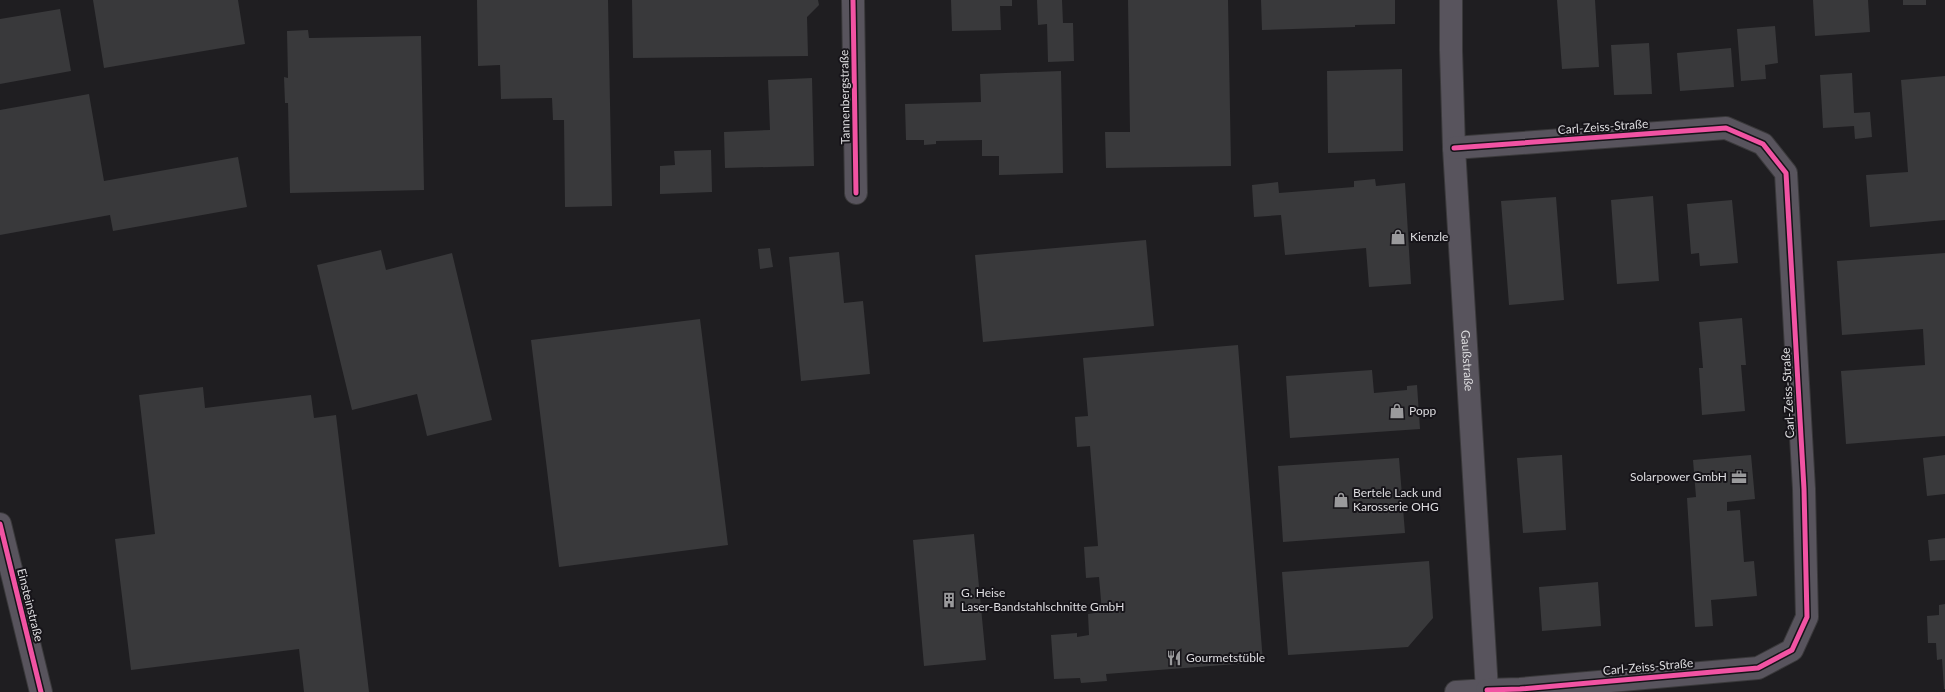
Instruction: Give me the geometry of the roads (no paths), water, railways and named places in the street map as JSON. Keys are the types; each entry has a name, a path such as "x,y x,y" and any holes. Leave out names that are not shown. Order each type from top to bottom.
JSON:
{"street":[{"name":"Tannenbergstraße","path":"853,0 856,193"},
{"name":"Gaußstraße","path":"1451,0 1454,148 1488,690"},
{"name":"Carl-Zeiss-Straße","path":"1454,148 1726,128 1763,144 1786,173 1804,489 1807,617 1792,650 1758,668 1520,689 1488,690"},
{"name":"Einsteinstraße","path":"0,524 41,692"},
{"path":"1456,692 1488,690"}],"place":[{"name":"Kienzle","path":"1398,237"},
{"name":"Popp","path":"1397,411"},
{"name":"Solarpower GmbH","path":"1739,477"},
{"name":"Bertele Lack und Karosserie OHG","path":"1341,500"},
{"name":"G. Heise Laser-Bandstahlschnitte GmbH","path":"949,600"},
{"name":"Gourmetstüble","path":"1174,658"}]}
